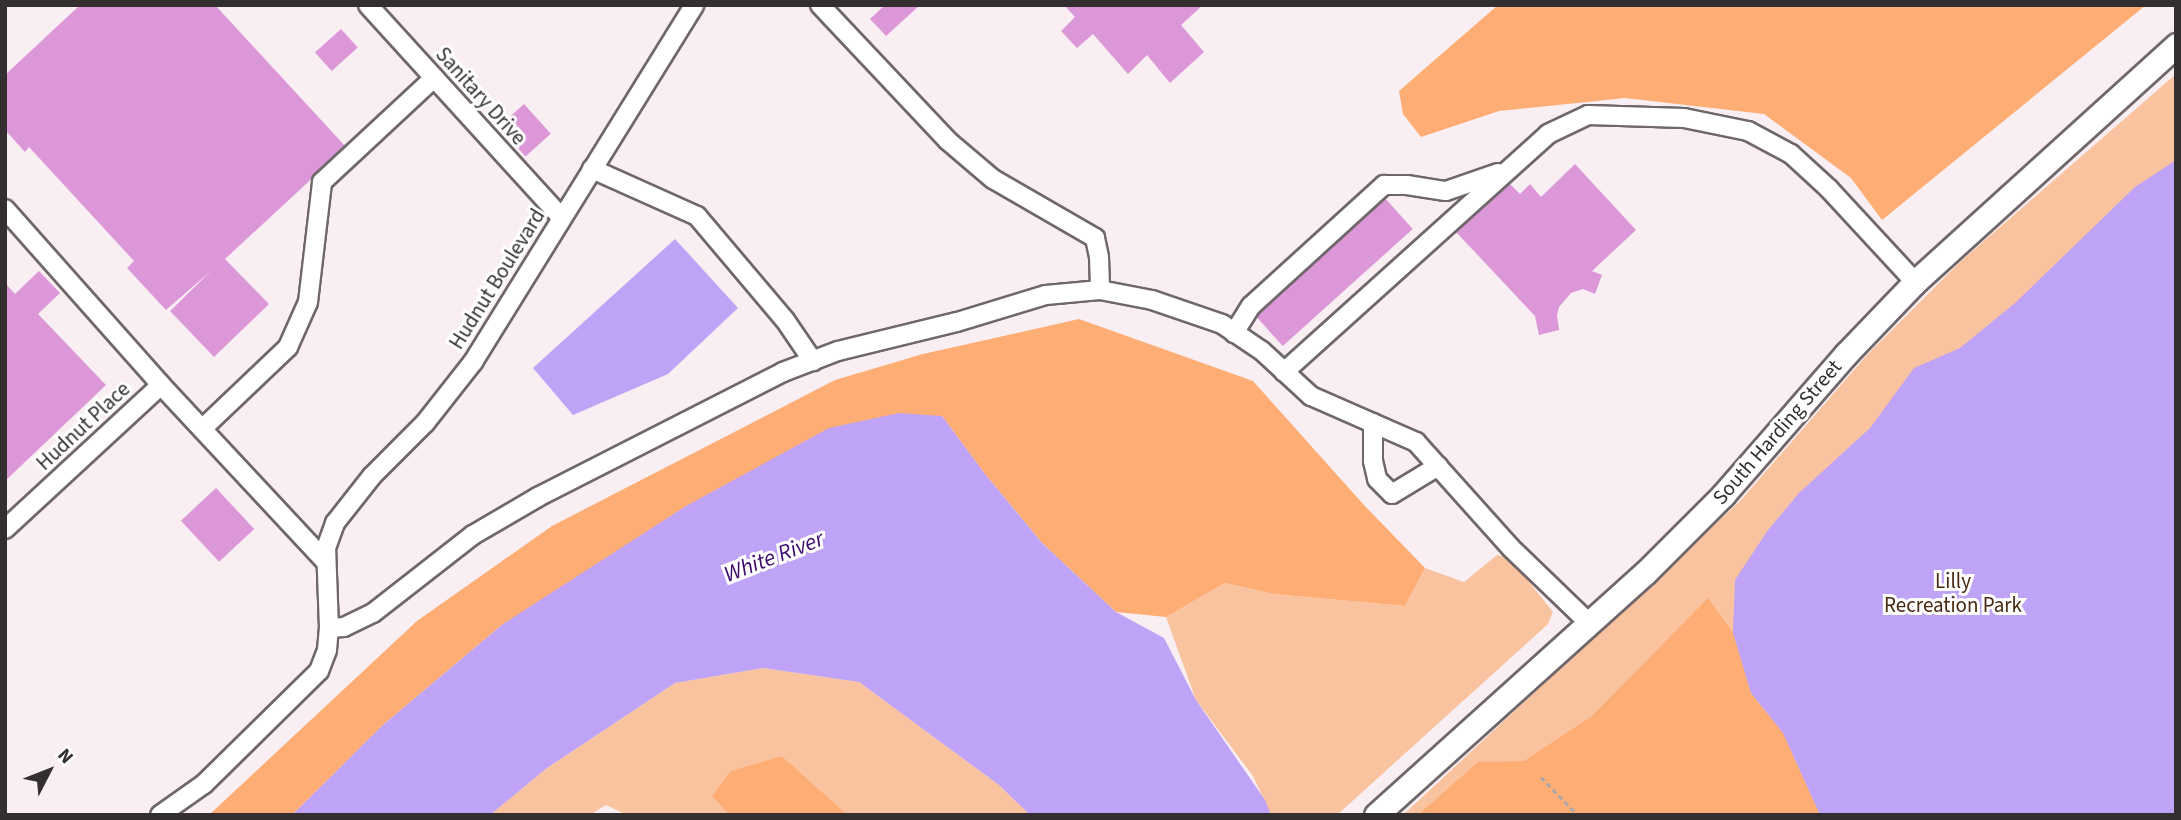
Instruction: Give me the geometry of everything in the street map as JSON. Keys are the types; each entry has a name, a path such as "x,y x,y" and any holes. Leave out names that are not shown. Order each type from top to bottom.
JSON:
{"main road":[{"name":"South Harding Street","path":"1376,815 1589,623 1714,503 1846,354 1915,282 2176,45"}],"street":[{"name":"Sanitary Drive","path":"368,5 561,217"},
{"name":"Hudnut Boulevard","path":"160,815 204,784 312,681 324,661 329,628 326,548 335,523 372,476 425,423 468,370 694,5"},
{"path":"820,5 947,140 993,179 1095,238 1099,257 1100,290"},
{"path":"202,429 288,347 308,302 322,183 434,78"},
{"path":"1284,372 1548,134 1588,115 1684,118 1748,131 1791,154 1915,282"},
{"path":"592,169 697,216 785,320 813,361"},
{"path":"1234,332 1251,306 1384,185 1407,185 1446,191 1509,169"},
{"path":"5,209 161,385 327,562"},
{"path":"329,628 344,627 373,614 473,535 538,497 783,372 813,361 1046,295 1100,290 1152,300 1222,324 1262,351 1311,396 1416,442 1511,548 1589,623"},
{"name":"Hudnut Place","path":"5,529 161,385"},
{"path":"1373,423 1373,461 1377,479 1392,494 1438,466"}],"path":[{"path":"1541,777 1578,815"}],"green space":[{"name":"Lilly Recreation Park","path":"2176,74 2176,815 1403,815 1741,500 1867,355 1961,261"},
{"path":"1497,555 1510,558 1553,612 1548,624 1337,815 1271,815 1253,776 1196,700 1166,617 1225,583 1273,594 1405,606 1425,568 1464,582"},
{"path":"763,668 859,682 999,785 1030,815 848,815 782,756 712,796 729,815 627,815 606,805 590,815 490,815 547,768 675,683"}],"shaded area":[{"path":"1498,5 2146,5 1882,220 1851,178 1764,114 1625,98 1499,111 1421,137 1403,114 1399,91"},
{"path":"1079,319 1253,381 1363,504 1425,568 1405,606 1273,594 1225,583 1166,617 1116,612 1042,543 942,416 503,624 383,725 292,815 209,815 417,621 552,526 835,380 923,354"},
{"path":"1708,598 1733,633 1751,693 1783,733 1820,815 1418,815 1478,762 1524,761 1592,716"},
{"path":"782,756 848,815 729,815 712,796 731,771"}],"water":[{"name":"Lilly Recreation Park","path":"2176,160 2176,815 1820,815 1783,733 1751,693 1733,633 1735,580 1768,530 1799,493 1870,428 1914,368 1960,348 2015,303 2135,187"},
{"path":"675,239 738,308 668,374 573,415 533,368"},
{"name":"White River","path":"899,413 942,416 1042,543 1116,612 1164,638 1196,700 1265,800 1271,815 1030,815 999,785 859,682 763,668 675,683 547,768 490,815 292,815 383,725 503,624 686,506 829,428"}],"building":[{"path":"80,5 215,5 346,147 225,259 269,304 214,357 170,311 212,270 166,310 127,268 134,261 29,147 25,152 5,130 5,75"},
{"path":"885,5 920,5 886,36 870,19"},
{"path":"1064,5 1203,5 1181,25 1204,52 1170,83 1147,55 1128,74 1093,34 1077,48 1061,31 1075,17"},
{"path":"341,29 358,48 332,71 315,52"},
{"path":"524,104 551,134 525,156 499,127"},
{"path":"1575,164 1636,230 1592,271 1602,275 1595,294 1583,289 1571,293 1559,307 1559,330 1539,335 1535,316 1456,232 1510,184 1520,194 1530,184 1541,197"},
{"path":"1384,197 1413,229 1283,346 1254,314"},
{"path":"39,271 60,293 38,314 106,385 5,481 5,283 15,294"},
{"path":"216,488 254,529 219,562 181,521"}]}
